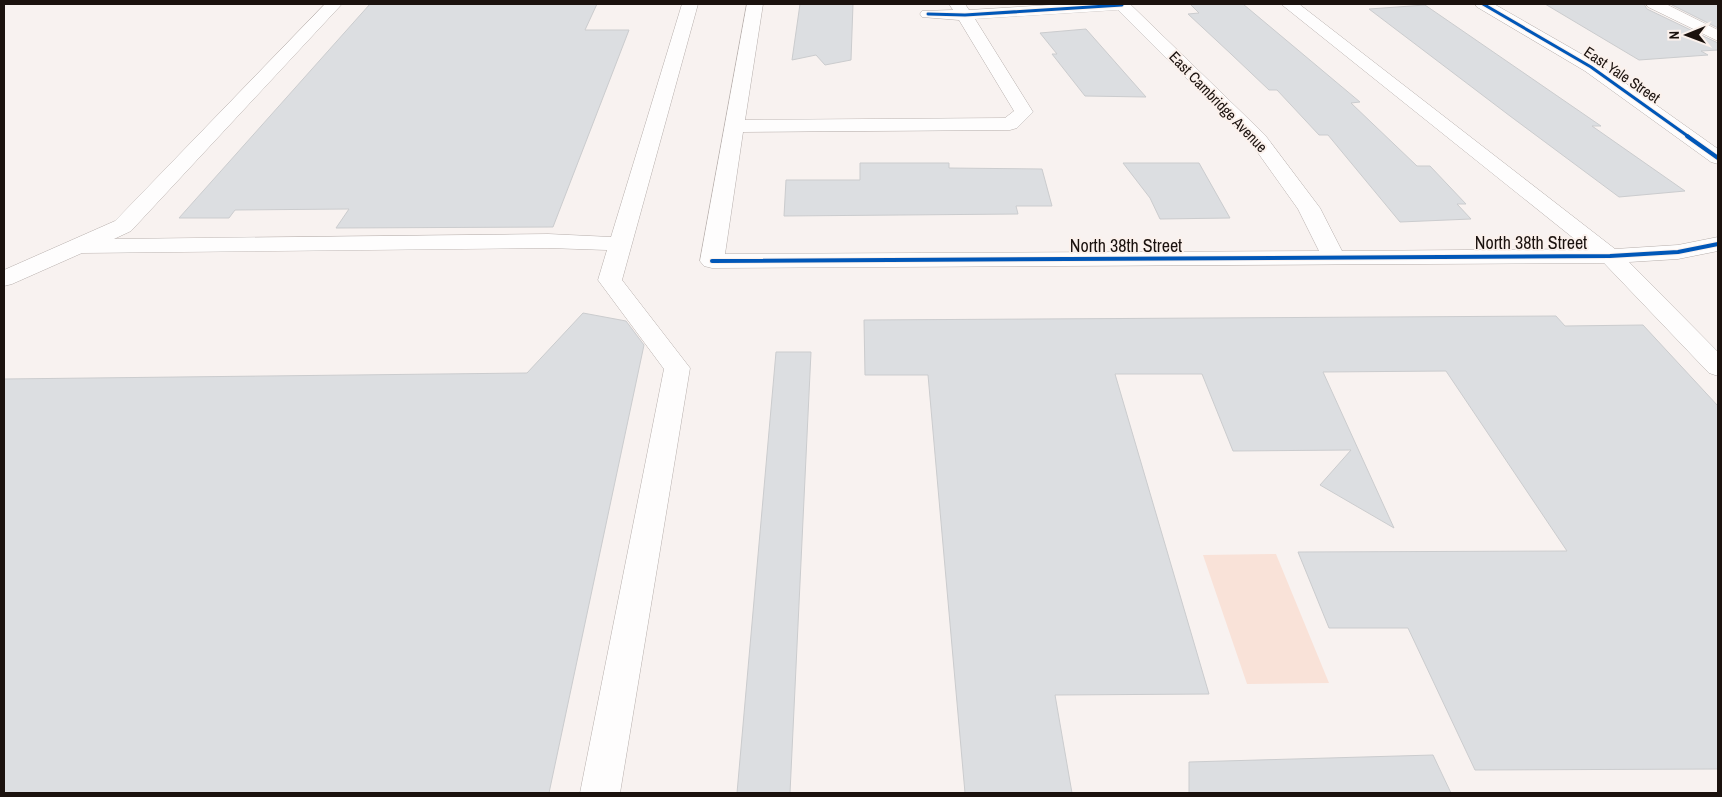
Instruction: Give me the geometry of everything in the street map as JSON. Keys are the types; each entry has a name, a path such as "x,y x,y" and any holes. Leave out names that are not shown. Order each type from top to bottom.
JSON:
{"street":[{"path":"4,279 123,226 334,4"},
{"path":"600,793 677,368 610,280 690,4"},
{"path":"756,4 735,126 1010,124 1024,112 961,10"},
{"path":"928,14 961,10 1122,4"},
{"name":"East Cambridge Avenue","path":"1122,4 1258,140 1309,208 1335,259"},
{"path":"1289,4 1610,256 1718,368"},
{"name":"East Yale Street","path":"1483,4 1591,67 1718,158"},
{"path":"1654,4 1718,36"},
{"name":"North 38th Street","path":"735,126 712,261 1610,256 1645,255 1706,248 1718,244"},
{"path":"78,246 548,241 620,244"}],"shaded area":[{"path":"1276,554 1329,683 1247,684 1203,555"}],"building":[{"path":"370,4 597,4 585,30 629,30 553,227 336,228 349,209 235,210 229,218 179,218"},
{"path":"800,4 853,4 851,60 825,65 816,55 792,60"},
{"path":"1190,4 1243,4 1360,102 1351,103 1417,166 1430,166 1466,204 1457,204 1471,219 1400,222 1328,135 1319,135 1277,90 1269,90 1188,14 1199,13"},
{"path":"1545,4 1644,4 1647,9 1718,43 1718,50 1701,51 1708,55 1639,60"},
{"path":"1670,4 1718,4 1718,28"},
{"path":"1425,5 1601,126 1592,126 1685,191 1619,197 1369,9"},
{"path":"1086,29 1146,97 1085,96 1052,54 1057,54 1040,33"},
{"path":"860,163 949,163 949,168 1042,169 1052,206 1016,206 1018,214 784,216 786,180 860,180"},
{"path":"1123,163 1199,163 1230,218 1160,219 1150,198"},
{"path":"583,313 626,321 644,345 549,793 4,793 4,379 527,373"},
{"path":"1556,316 1565,326 1643,325 1718,406 1718,769 1475,770 1408,628 1329,628 1298,552 1567,551 1446,371 1323,372 1394,528 1320,485 1351,450 1233,451 1202,374 1115,374 1209,694 1055,695 1072,793 965,793 928,375 865,375 864,320"},
{"path":"776,352 811,352 790,793 737,793"},
{"path":"1433,755 1451,793 1189,793 1189,762"}],"cycle path":[{"path":"1483,4 1591,67 1718,158"},
{"path":"928,14 965,15 1122,5"},
{"path":"712,261 1610,256 1678,252 1718,244"}]}
